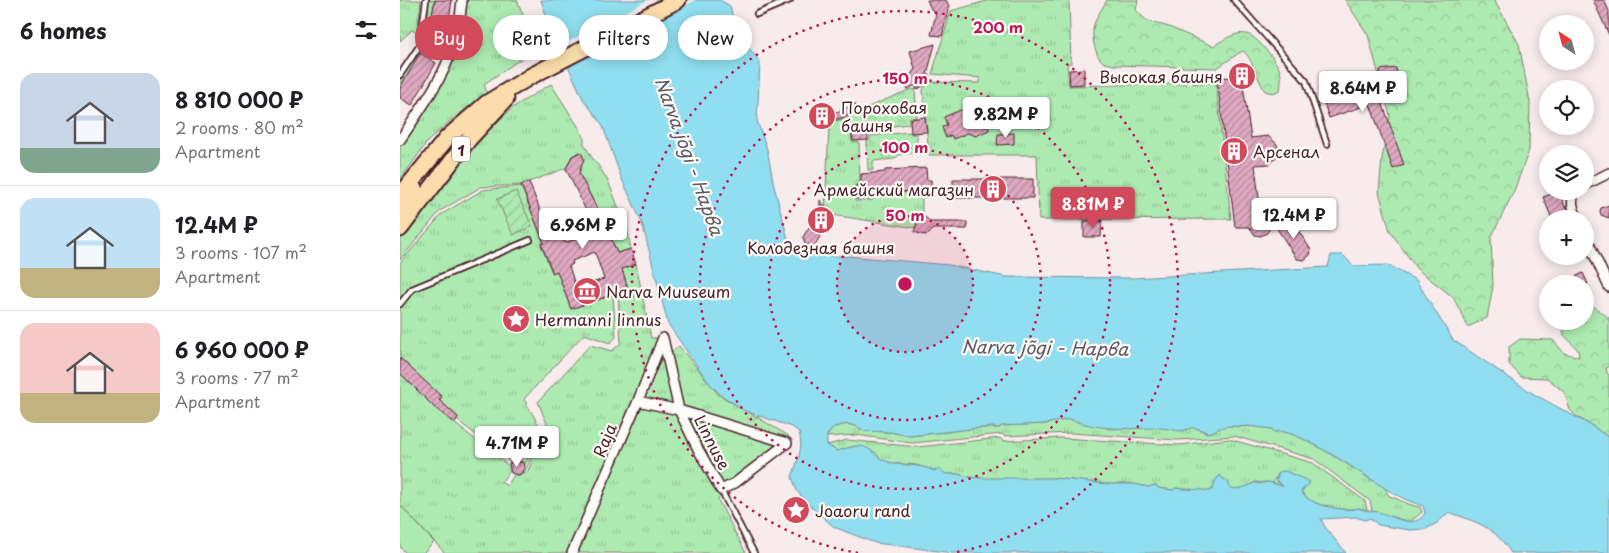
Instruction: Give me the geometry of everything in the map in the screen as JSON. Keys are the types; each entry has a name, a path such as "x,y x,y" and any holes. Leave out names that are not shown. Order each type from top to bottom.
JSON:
{"highway":[{"path":"531,76 678,0"},
{"name":"1","path":"400,210 447,149 463,123 501,94 531,76"},
{"name":"1","path":"400,229 469,139 492,113 531,76"},
{"path":"400,196 434,152 463,123"}],"street":[{"path":"400,140 444,71 457,32 462,0"},
{"path":"1594,180 1609,173"},
{"path":"1594,254 1609,287"},
{"name":"Raja","path":"572,553 638,401 663,338"},
{"name":"Linnuse","path":"663,338 680,410 698,449 721,490"},
{"path":"638,401 680,410 787,443 735,483 721,490"}],"lane":[{"path":"400,75 420,45 426,0"},
{"path":"757,14 790,0"},
{"path":"1234,0 1306,80 1327,144"},
{"path":"400,304 412,290 530,240"},
{"name":"Linnuse","path":"721,490 754,553"}],"green space":[{"path":"400,0 421,0 419,15 415,15 415,32 412,30 400,41"},
{"path":"428,0 435,0 432,15 426,15"},
{"path":"463,0 517,0 523,15 493,15 493,60 519,60 484,84 487,93 444,126 428,141 400,180 400,147 443,79 448,60 483,60 483,15 459,15"},
{"path":"990,0 1069,0 1071,63 1067,64 1069,86 1216,83 1231,219 1039,220 1037,155 929,155 923,90 927,82 980,83 980,78 932,74 951,11"},
{"path":"1107,0 1138,0 1136,10 1147,21 1169,27 1213,46 1238,34 1250,35 1266,49 1278,67 1281,76 1280,90 1273,93 1265,91 1251,62 1242,51 1217,68 1114,65 1104,63 1096,51 1093,29 1095,21"},
{"path":"1345,0 1494,0 1519,44 1530,102 1529,150 1514,191 1491,238 1493,286 1487,318 1468,327 1453,297 1417,269 1390,231 1379,192 1382,158 1390,116 1368,35"},
{"path":"415,55 415,60 417,60 400,88 400,82"},
{"path":"551,84 584,137 584,144 608,181 627,229 631,249 617,253 607,228 579,173 584,159 580,152 572,156 566,168 521,185 481,187 440,211 400,260 400,237 477,140 515,106"},
{"path":"911,89 915,90 917,117 909,118 909,124 868,129 867,125 850,127 852,142 859,142 860,185 855,185 855,201 873,200 873,194 916,192 917,195 922,195 922,219 917,222 916,228 832,215 825,209 829,128 835,121 859,114 859,111"},
{"path":"910,132 911,134 917,134 917,152 899,155 894,159 873,161 873,170 868,170 867,141 870,140 870,136"},
{"path":"521,186 544,243 541,245 552,273 557,271 571,309 613,295 616,337 610,343 584,334 524,399 538,424 532,442 538,445 524,473 527,473 548,426 538,402 590,345 612,351 621,343 618,293 628,288 622,269 636,264 651,338 663,338 572,553 445,553 400,505 400,373 435,408 510,467 510,471 501,482 507,486 514,475 519,475 523,472 523,465 533,451 529,447 520,462 511,462 457,420 458,417 439,400 441,397 400,358 400,263 442,214 483,190"},
{"path":"516,191 532,226 513,235 497,199"},
{"path":"1594,307 1609,318 1609,367 1606,367 1609,375 1609,438 1577,417 1570,410 1564,392 1547,378 1521,377 1509,364 1509,347 1520,339 1553,340 1564,353 1579,357 1578,350 1564,335 1563,330 1594,330"},
{"path":"679,346 719,395 789,436 727,483 718,500 746,553 576,553 659,363"},
{"path":"1070,419 1109,429 1156,427 1179,430 1194,427 1206,433 1224,426 1249,426 1295,435 1323,449 1382,485 1389,496 1420,507 1422,512 1410,522 1372,511 1370,501 1314,459 1234,436 1178,440 1070,433 1004,436 1002,434 912,443 856,435 826,437 834,427 847,424 865,431 890,432 910,436 979,428 1045,424"},
{"path":"1000,438 1003,441 1061,438 1179,445 1229,439 1313,463 1365,501 1367,510 1358,508 1336,509 1332,506 1310,501 1301,491 1304,489 1306,480 1282,472 1279,472 1275,480 1285,487 1270,482 1255,482 1243,488 1230,489 1227,481 1219,476 1215,481 1213,489 1209,491 1176,488 1173,490 1158,488 1156,485 1148,487 1134,484 1107,484 1054,478 990,479 968,477 958,474 946,474 916,465 892,463 882,460 875,452 855,446 837,451 827,445 847,440 918,447"},
{"path":"400,505 434,542 423,553 406,553 400,547"}],"water":[{"name":"Narva jõgi - Нарва","path":"541,0 720,0 730,6 732,15 678,15 678,60 752,60 752,52 760,62 757,121 767,149 774,186 790,247 799,253 949,265 1006,277 1133,278 1328,267 1331,255 1343,255 1353,266 1387,265 1416,280 1453,340 1532,393 1594,427 1609,438 1609,553 1511,553 1498,536 1484,526 1449,512 1437,523 1426,529 1410,530 1378,525 1370,518 1365,520 1355,517 1321,519 1325,527 1346,553 953,553 875,543 834,527 806,502 797,491 792,477 801,444 799,432 792,427 745,411 720,394 709,383 668,324 642,223 621,177 602,124 583,99 565,60 569,60 569,15 546,15","holes":["1070,419 1090,425 1133,429 1160,428 1180,431 1193,428 1209,433 1225,427 1248,426 1272,429 1275,432 1285,432 1299,437 1335,456 1395,494 1423,506 1425,513 1421,518 1410,522 1358,508 1336,509 1327,507 1311,500 1301,491 1310,483 1308,481 1285,471 1279,472 1277,479 1274,479 1283,486 1268,482 1257,484 1256,482 1243,488 1230,488 1228,481 1220,475 1215,481 1213,489 1209,491 1176,488 1173,490 1158,488 1156,485 1148,487 1134,484 1107,484 1054,478 968,477 958,474 946,474 939,469 934,471 928,468 895,464 880,458 868,448 860,446 837,451 827,445 827,435 834,427 847,424 856,426 864,431 890,432 910,436 979,428 1045,424"]}],"pier":[{"path":"648,0 696,0 667,15 619,15"},
{"path":"579,36 579,60 581,60 566,68 562,60 569,60 569,41"}],"building":[{"path":"435,0 452,0 450,15 432,15"},
{"path":"927,0 946,0 949,6 942,36 931,35 936,13 931,9"},
{"path":"1593,0 1604,0 1609,11 1609,35"},
{"path":"935,44 927,75 930,75 923,86 916,90 916,85 907,89 909,77 915,69 910,51"},
{"path":"416,60 431,60 436,63 412,105 400,98 400,88"},
{"path":"1240,68 1248,70 1251,75 1249,83 1243,86 1251,138 1268,136 1277,144 1278,155 1270,164 1255,165 1261,216 1266,220 1270,228 1267,233 1261,236 1255,235 1249,227 1235,227 1217,78 1232,77"},
{"path":"1396,68 1398,80 1382,83 1380,70"},
{"path":"1084,69 1084,84 1070,85 1069,70"},
{"path":"1338,82 1343,97 1358,92 1356,88 1375,82 1404,165 1393,169 1370,104 1329,118 1319,88"},
{"path":"855,104 858,113 817,125 814,121 814,115 820,109 825,109 832,114"},
{"path":"963,109 965,112 970,110 973,112 977,122 987,123 989,130 976,136 968,133 953,139 951,135 946,138 942,127 947,125 944,117"},
{"path":"925,117 927,132 911,133 910,119"},
{"path":"867,126 868,140 853,141 851,127"},
{"path":"1014,133 1014,144 997,145 998,134"},
{"path":"581,152 584,159 579,173 607,228 617,253 631,249 636,264 622,269 628,289 571,309 557,271 553,273 541,244 544,243 521,185 529,182 552,240 562,236 565,243 596,231 566,169 572,156","holes":["595,252 604,279 576,288 569,266 573,264 572,261"]},
{"path":"926,168 927,180 931,180 932,194 917,195 917,191 870,193 871,198 856,199 855,186 861,185 861,174 885,172 885,170"},
{"name":"Армейский магазин","path":"953,179 1033,179 1033,198 953,198"},
{"path":"820,200 831,214 831,217 815,245 809,246 805,244 803,237 813,221 814,215 820,210"},
{"path":"1544,200 1562,200 1568,210 1548,210"},
{"path":"1609,205 1609,218 1601,215 1600,211 1601,208"},
{"path":"925,217 931,222 967,222 967,229 933,229 929,234 924,235 914,232 917,223"},
{"path":"1290,218 1311,250 1310,255 1304,260 1297,259 1276,227"},
{"path":"1084,221 1102,221 1101,237 1084,237"},
{"path":"400,358 442,397 439,400 458,417 455,423 435,408 400,373"},
{"path":"523,462 524,469 518,475 511,473 509,463"}],"place":[{"name":"Высокая башня","path":"1242,76"},
{"name":"Пороховая башня","path":"822,116"},
{"name":"Арсенал","path":"1234,151"},
{"name":"Армейский магазин","path":"993,189"},
{"name":"Колодезная башня","path":"821,220"},
{"name":"Narva Muuseum","path":"587,291"},
{"name":"Hermanni linnus","path":"516,319"},
{"name":"Joaoru rand","path":"796,510"}]}
